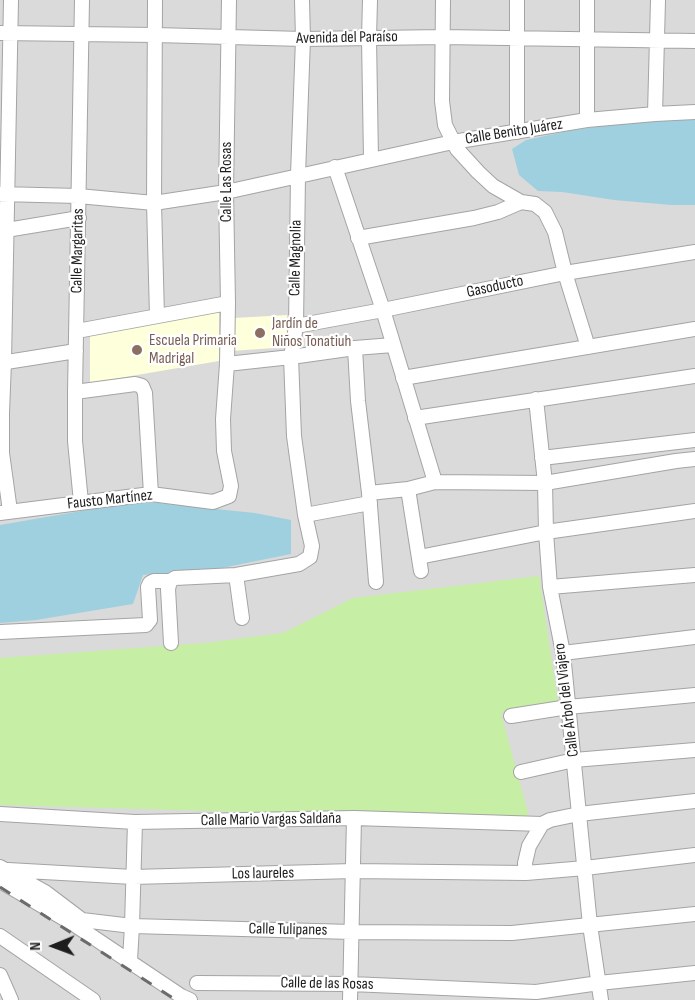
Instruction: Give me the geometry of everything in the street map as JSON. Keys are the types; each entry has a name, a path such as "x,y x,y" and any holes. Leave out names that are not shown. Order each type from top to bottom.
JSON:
{"street":[{"path":"5,512 2,453 2,363 5,33 11,0"},
{"name":"Calle Margaritas","path":"81,502 75,441 75,392 82,0"},
{"path":"155,0 154,202 157,316"},
{"name":"Calle Las Rosas","path":"227,364 226,192 229,0"},
{"name":"Calle Magnolia","path":"236,575 299,564 310,557 312,546 305,515 294,436 291,357 296,326 302,0"},
{"path":"370,0 371,159"},
{"path":"443,0 442,101 445,124 457,149 493,186 521,202 535,204 545,212 555,232 588,347"},
{"path":"517,0 517,132"},
{"path":"587,0 588,120"},
{"path":"655,114 658,0"},
{"name":"Avenida del Paraíso","path":"5,33 303,39 442,37 695,41"},
{"name":"Calle Benito Juárez","path":"4,193 154,202 226,192 453,142 588,120 695,112"},
{"path":"335,167 383,310 435,482"},
{"path":"358,238 490,214 521,202"},
{"path":"3,230 79,218"},
{"name":"Gasoducto","path":"296,326 565,273 695,252"},
{"path":"77,331 228,303"},
{"path":"403,378 695,329"},
{"path":"227,364 393,345"},
{"path":"354,348 376,582"},
{"path":"2,363 76,351"},
{"name":"Fausto Martínez","path":"5,512 151,494 213,501 229,496 231,486 224,452 223,430 227,364"},
{"path":"415,418 695,376"},
{"path":"75,392 135,384 142,386 145,393 151,494"},
{"name":"Calle Árbol del Viajero","path":"536,399 545,483 550,587 563,652 590,925 601,1000"},
{"path":"542,458 695,440"},
{"path":"305,515 435,482 545,483 695,459"},
{"path":"408,489 420,564 546,532 695,512"},
{"path":"0,632 146,625 150,620 148,587 150,583 170,581 175,578 236,575 242,618"},
{"path":"550,587 695,575"},
{"path":"170,581 168,589 171,643"},
{"path":"563,652 695,637"},
{"path":"512,716 568,707 695,695"},
{"path":"521,772 574,760 695,750"},
{"name":"Calle Mario Vargas Saldaña","path":"0,814 135,822 354,818 542,824 579,814 695,801"},
{"path":"350,1000 354,818"},
{"path":"130,960 135,822"},
{"path":"526,873 525,863 529,846 542,824"},
{"name":"Los laureles","path":"0,872 133,877 353,871 526,873 695,855"},
{"path":"0,872 75,925 190,1000"},
{"name":"Calle Tulipanes","path":"0,872 45,892 82,920 132,926 352,932 512,933 695,914"},
{"path":"0,936 93,1000"},
{"name":"Calle de las Rosas","path":"197,983 351,984 536,992 695,973"},
{"path":"0,975 12,1000"}],"shaded area":[{"path":"0,0 695,0 695,1000 0,1000"},
{"name":"Escuela Primaria Madrigal","path":"219,310 219,361 90,383 90,332"},
{"name":"Jardín de Niños Tonatiuh","path":"287,315 289,347 231,351 234,318"}],"green space":[{"path":"539,576 558,702 501,713 530,820 0,805 0,658 204,643 283,633 353,598"}],"water":[{"path":"695,118 695,205 614,200 562,192 538,191 519,175 512,149 526,140 568,131 642,120"},
{"path":"139,501 255,513 291,520 291,554 222,568 143,575 133,604 36,620 0,623 0,525"}],"railway":[{"path":"0,887 176,1000"}],"place":[{"name":"Jardín de Niños Tonatiuh","path":"260,333"},
{"name":"Escuela Primaria Madrigal","path":"137,350"}]}
